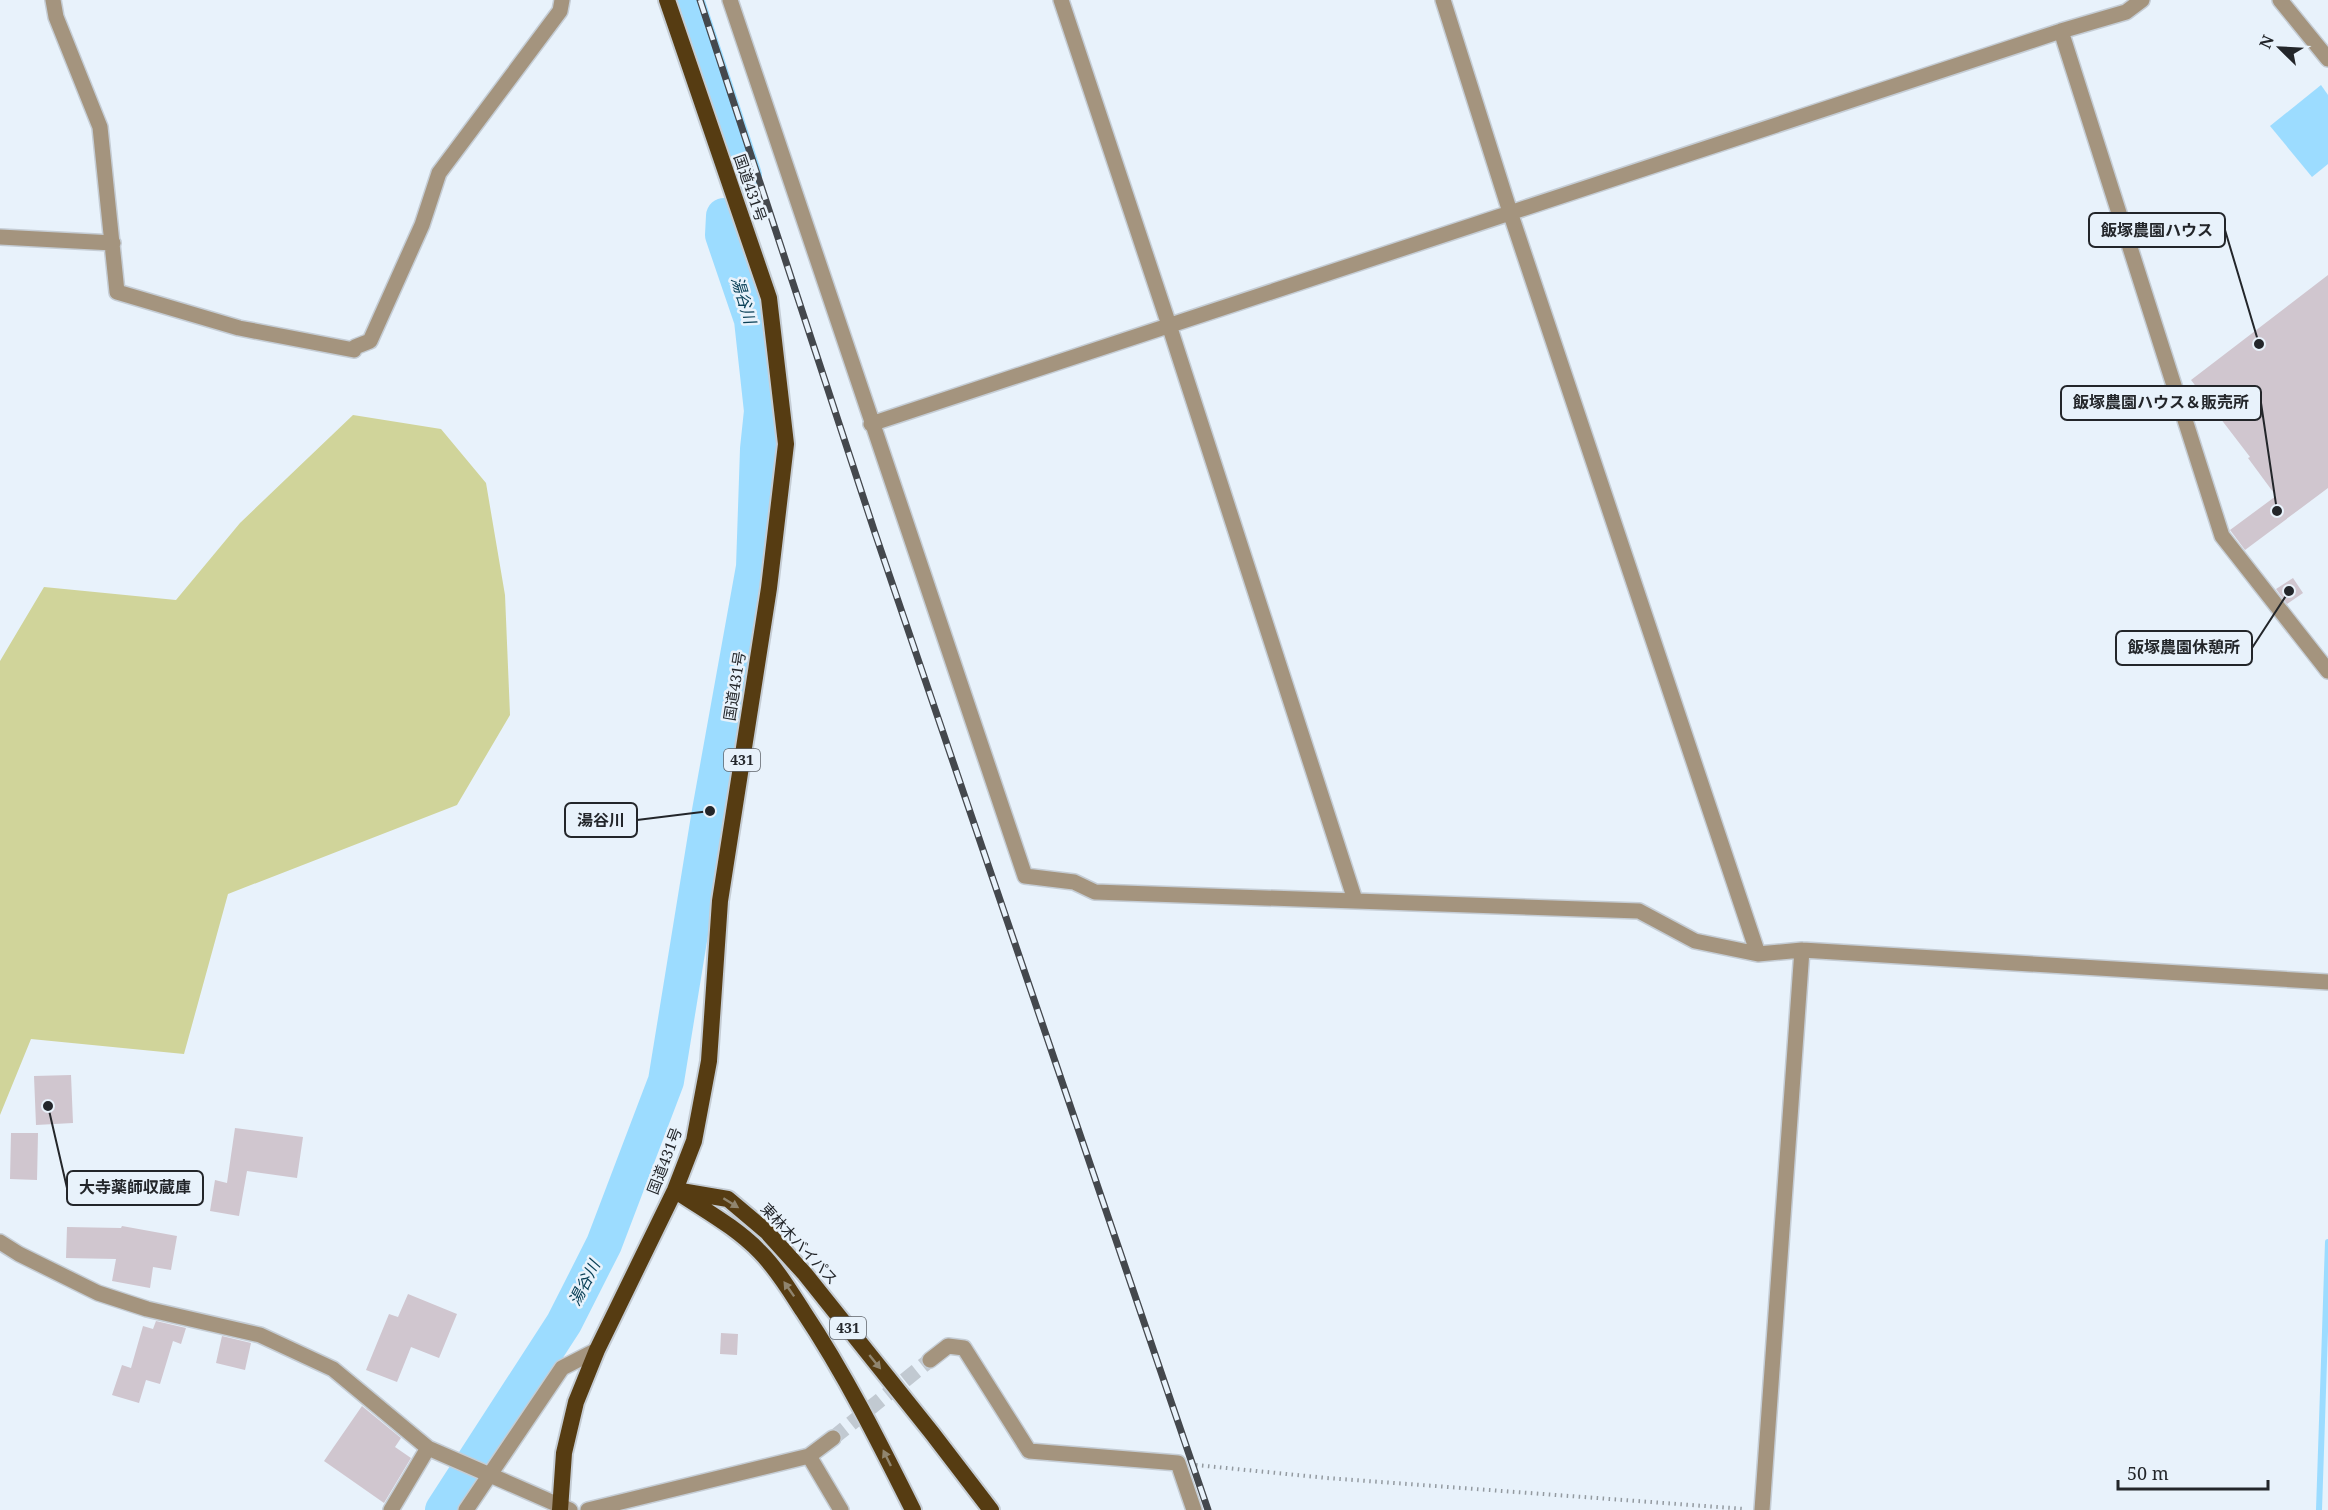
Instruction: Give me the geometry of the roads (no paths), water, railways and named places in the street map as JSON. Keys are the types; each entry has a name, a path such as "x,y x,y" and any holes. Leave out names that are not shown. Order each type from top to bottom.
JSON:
{"highway":[{"name":"国道431号","path":"563,1509 564,1453 574,1412 597,1350 675,1190 694,1141 709,1061 720,901 769,588 786,444 769,298 667,0"},
{"name":"431","path":"675,1190 727,1225 760,1252 786,1285 838,1368 876,1435 913,1510"},
{"name":"東林木バイパス","path":"675,1190 728,1199 767,1232 806,1274 991,1510"}],"street":[{"path":"53,0 56,17 100,127 117,292 239,328 354,350 355,347 370,341 422,225 439,173 560,11 562,0"},
{"path":"730,0 1025,876 1074,882 1095,892 1639,911 1695,940 1758,954 1802,950 2328,982"},
{"path":"1060,0 1169,325 1355,900"},
{"path":"1443,0 1510,212 1758,954"},
{"path":"871,424 2061,31 2126,12 2142,0"},
{"path":"2280,0 2328,59"},
{"path":"2061,31 2222,536 2328,671"},
{"path":"0,237 112,243"},
{"path":"1762,1510 1802,950"},
{"path":"0,1242 19,1254 98,1293 147,1309 260,1335 333,1369 428,1448 563,1509"},
{"path":"930,1360 948,1346 964,1348 1029,1450 1178,1463 1194,1510"},
{"path":"466,1510 562,1368 597,1350"},
{"path":"588,1510 809,1456 833,1438"},
{"path":"391,1510 428,1448"},
{"path":"809,1456 841,1510"}],"water":[{"path":"2321,85 2328,95 2328,164 2312,177 2270,126"}],"waterway":[{"name":"湯谷川","path":"686,0 744,176"},
{"name":"湯谷川","path":"443,1510 564,1323 604,1244 666,1081 710,811 754,567 758,449 762,411 752,320 723,235 724,216"},
{"path":"2319,1510 2328,1242"}],"tunnel":[{"path":"833,1438 930,1360"}],"railway":[{"path":"700,0 875,533 1208,1510"}],"place":[{"name":"飯塚農園ハウス","path":"2259,344"},
{"name":"飯塚農園ハウス＆販売所","path":"2277,511"},
{"name":"飯塚農園休憩所","path":"2289,591"},
{"name":"湯谷川","path":"710,811"},
{"name":"大寺薬師収蔵庫","path":"48,1106"}]}
